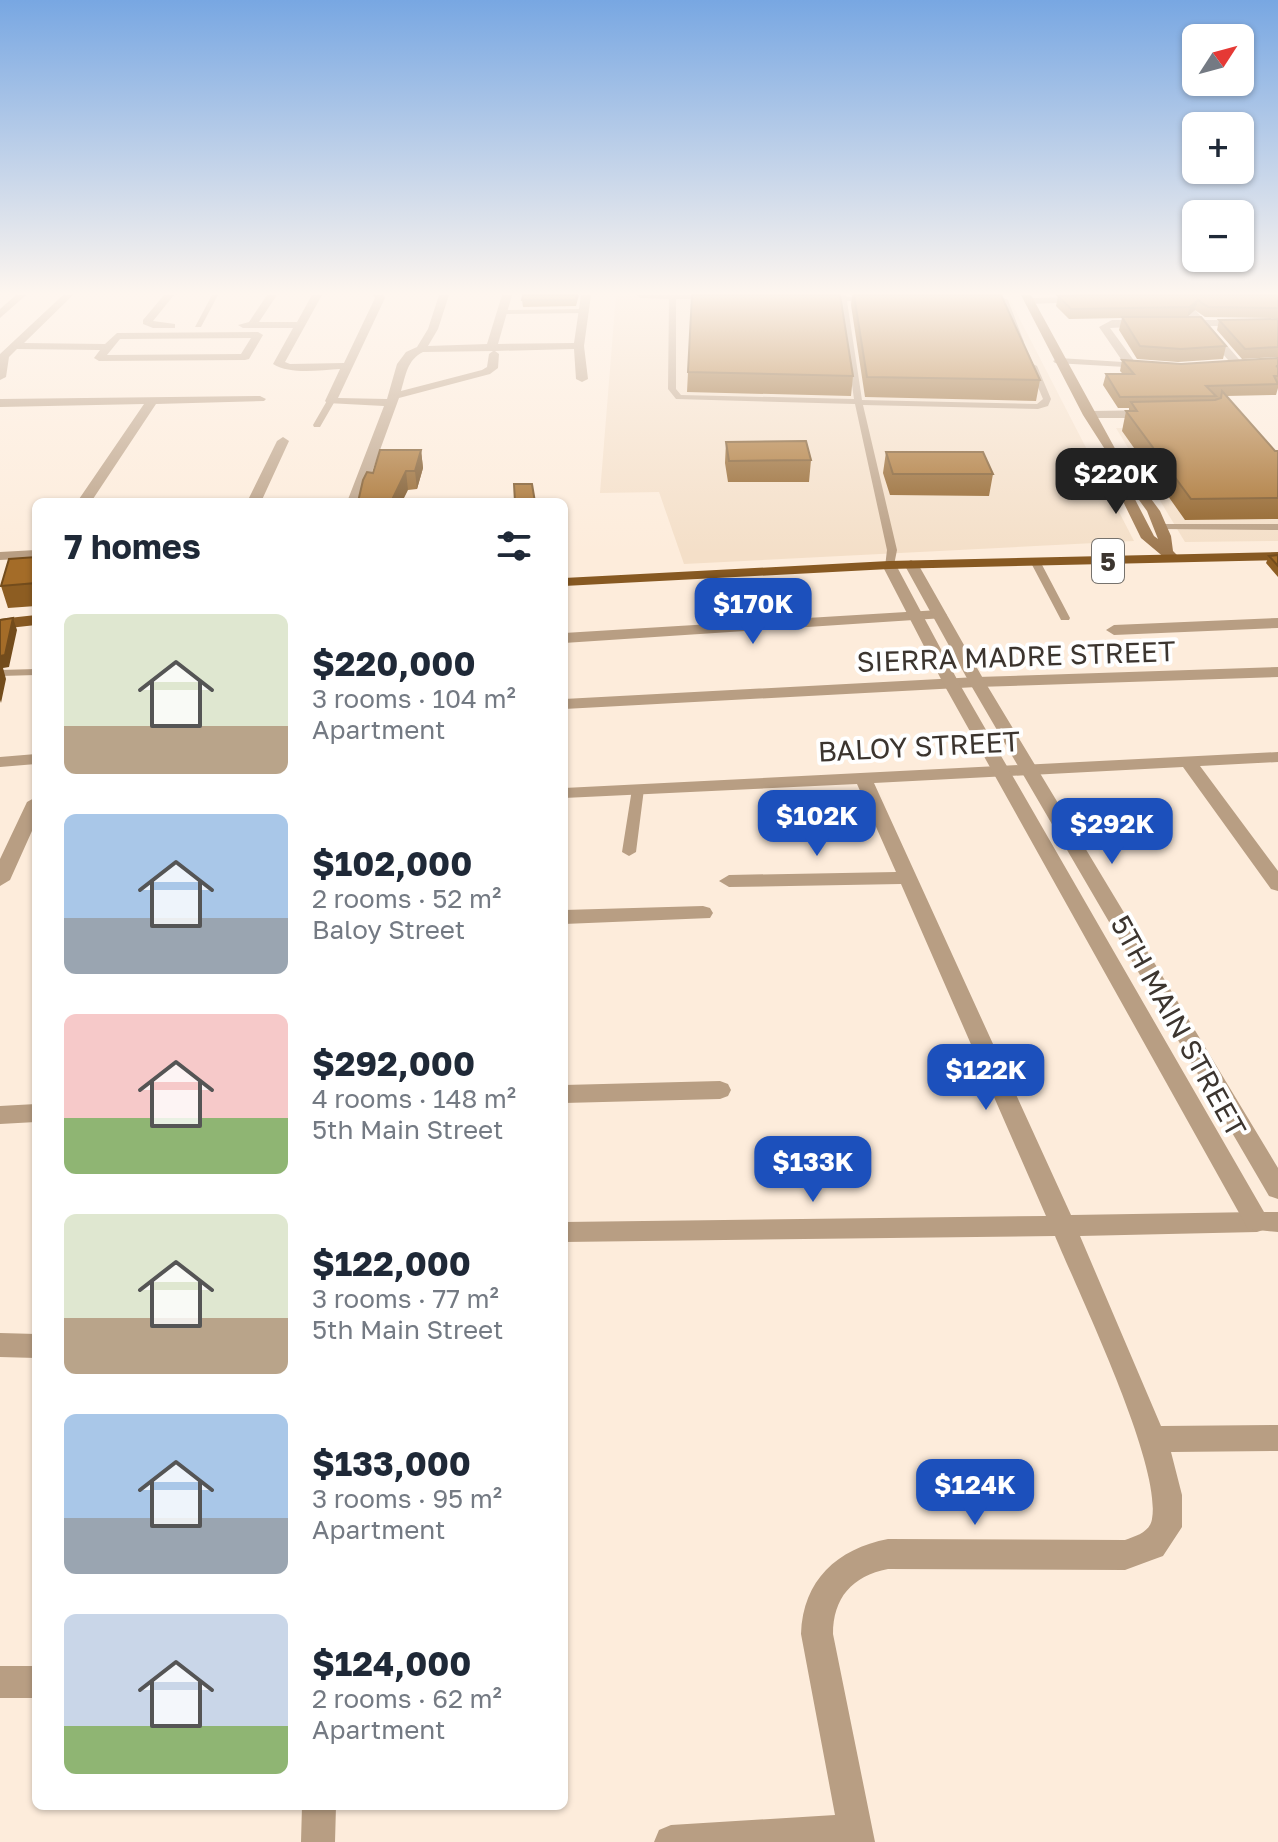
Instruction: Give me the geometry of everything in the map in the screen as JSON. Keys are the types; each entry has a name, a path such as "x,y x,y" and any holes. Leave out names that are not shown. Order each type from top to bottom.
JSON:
{"main road":[{"path":"1071,381 1114,457 1128,472 1161,527 1171,555"},
{"path":"1114,457 1112,470 1148,538 1171,555"},
{"name":"5","path":"568,582 890,558 911,564 1035,561 1278,548"},
{"name":"5","path":"938,563 1056,554 1278,556"},
{"path":"0,624 32,620"}],"street":[{"path":"340,381 331,401 392,399 457,381"},
{"path":"355,498 398,381"},
{"path":"0,403 260,399"},
{"path":"87,498 152,401"},
{"path":"1091,415 1165,414"},
{"path":"256,498 283,441"},
{"path":"0,556 32,554"},
{"name":"5TH MAIN STREET","path":"890,558 951,683 1267,1222"},
{"name":"5TH MAIN STREET","path":"911,564 977,682 1278,1189"},
{"path":"568,638 939,615"},
{"path":"1114,630 1278,623"},
{"name":"SIERRA MADRE STREET","path":"568,704 951,683 1278,672"},
{"name":"BALOY STREET","path":"568,793 1278,757"},
{"path":"0,762 32,759"},
{"path":"1188,762 1278,885"},
{"path":"671,1842 856,1836 817,1634 816,1613 824,1592 852,1566 874,1556 1125,1555 1152,1545 1167,1527 1167,1495 1153,1439 1063,1226 905,878 863,777"},
{"path":"0,880 32,811"},
{"path":"729,881 905,878"},
{"path":"568,917 703,913"},
{"path":"568,1094 720,1090"},
{"path":"0,1115 32,1113"},
{"path":"568,1232 1267,1222"},
{"path":"0,1345 32,1346"},
{"path":"1153,1439 1278,1438"},
{"path":"0,1682 32,1682"},
{"path":"318,1842 319,1810"}],"lane":[{"path":"672,381 672,389 679,397 1038,407 1045,404 1047,399 1039,381"},
{"path":"856,381 890,558"},
{"path":"317,425 331,401"},
{"path":"1161,527 1278,527"},
{"path":"1035,561 1065,618"},
{"path":"0,673 32,672"},
{"path":"629,852 638,789"}],"shaded area":[{"path":"609,381 1052,381 1134,541 684,564 659,492 600,493"},
{"path":"1116,428 1235,428 1278,476 1278,541 1185,542"}],"building":[{"path":"1110,381 1276,381 1278,384 1206,386 1216,396 1120,397"},
{"path":"1222,391 1278,451 1278,498 1191,499 1126,411 1137,411 1131,402 1215,400 1221,398"},
{"path":"806,441 811,460 729,461 726,442"},
{"path":"380,450 421,450 415,471 406,471 393,498 359,498 367,472 373,473"},
{"path":"886,452 983,452 993,474 893,474"},
{"path":"514,484 532,484 534,498 515,498"},
{"path":"1278,555 1278,566 1269,556"},
{"path":"32,557 32,583 1,586 9,559"},
{"path":"13,618 5,655 0,656 0,620"}]}
